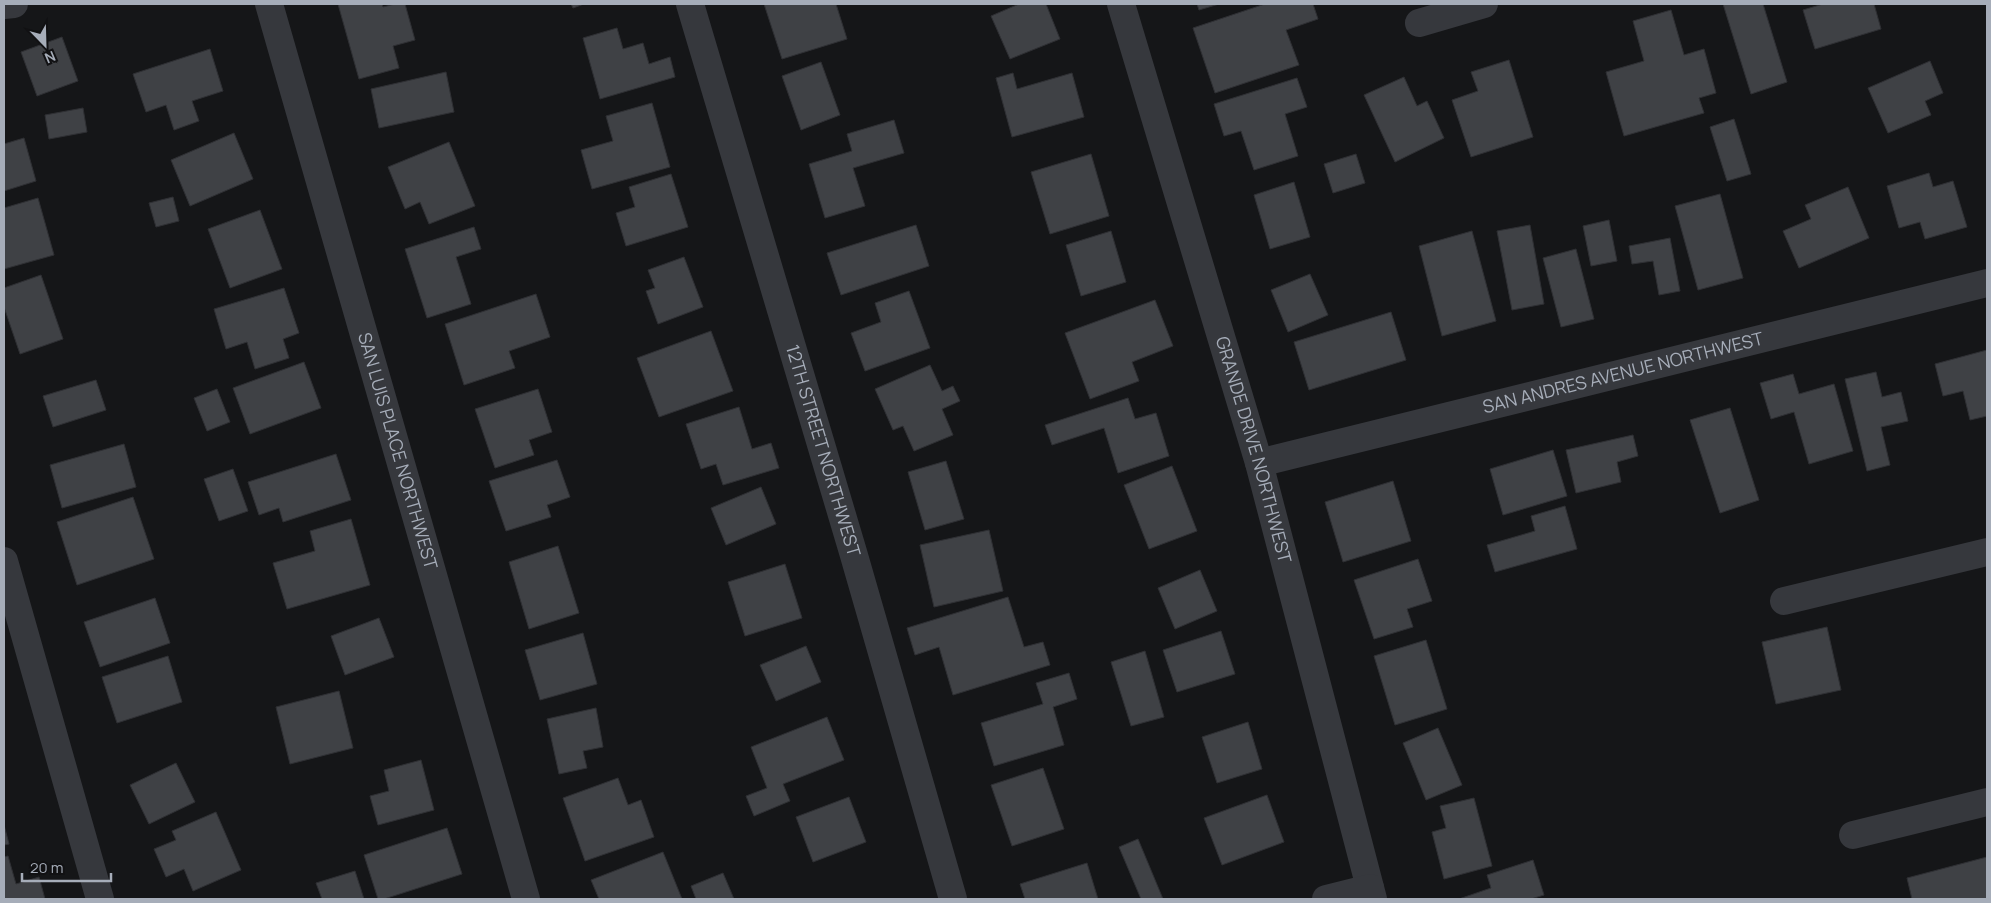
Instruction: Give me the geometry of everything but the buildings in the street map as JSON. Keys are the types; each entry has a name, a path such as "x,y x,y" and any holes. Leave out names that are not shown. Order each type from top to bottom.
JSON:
{"street":[{"path":"4,5 14,4"},
{"name":"SAN LUIS PLACE NORTHWEST","path":"269,4 526,899"},
{"name":"12TH STREET NORTHWEST","path":"690,4 854,552 953,899"},
{"name":"GRANDE DRIVE NORTHWEST","path":"1121,4 1259,464 1371,894"},
{"path":"1419,23 1484,4"},
{"name":"SAN ANDRES AVENUE NORTHWEST","path":"1259,464 1987,283"},
{"path":"1784,601 1987,552"},
{"path":"4,562 100,899"},
{"path":"1853,835 1987,802"},
{"path":"1326,899 1371,894"}]}
